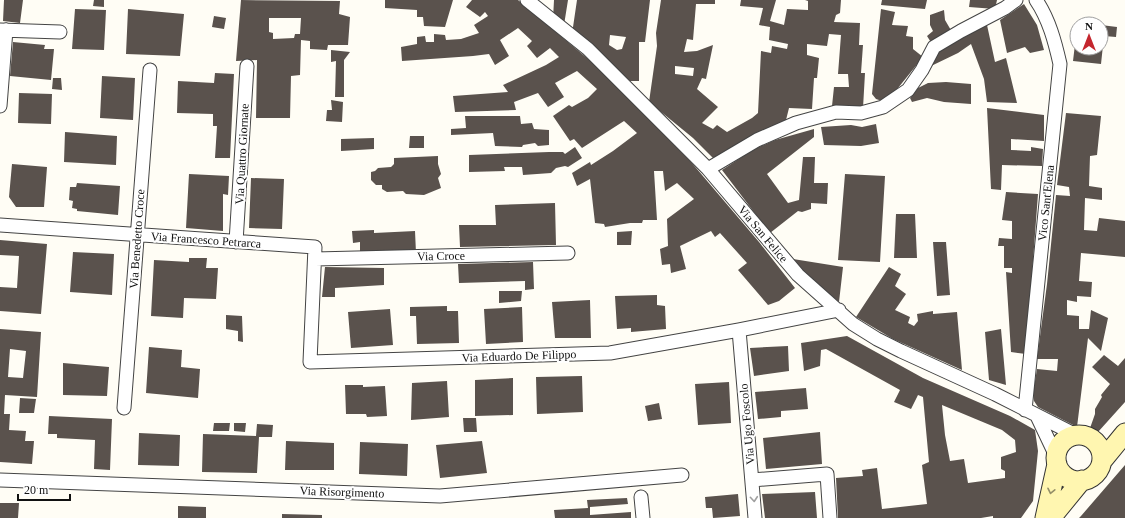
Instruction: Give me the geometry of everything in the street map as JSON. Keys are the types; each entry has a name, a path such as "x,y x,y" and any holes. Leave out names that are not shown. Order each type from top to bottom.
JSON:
{"street":[{"name":"Via San Felice","path":"527,0 588,50 708,169 798,275 854,324 877,339 938,369 996,394 1076,435"},
{"path":"708,169 757,140 796,123 836,112 861,113 883,107 908,90 922,70 934,47 960,31 1005,8 1016,0"},
{"name":"Vico Sant'Elena","path":"1025,410 1060,64 1056,45 1048,22 1036,0"},
{"path":"0,106 3,30 60,32"},
{"name":"Via Quattro Giornate","path":"236,242 247,66"},
{"name":"Via Benedetto Croce","path":"124,408 136,234 150,70"},
{"name":"Via Francesco Petrarca","path":"0,225 236,242 315,253"},
{"name":"Via Eduardo De Filippo","path":"315,253 310,362 610,353 839,310"},
{"name":"Via Croce","path":"315,253 568,253"},
{"name":"Via Ugo Foscolo","path":"738,330 755,518"},
{"path":"1037,416 1060,471 1066,477 1074,480 1082,480 1092,477 1098,470 1102,461 1125,433"},
{"path":"1095,441 1125,429"},
{"path":"1045,518 1059,446 1066,439 1076,435 1089,437 1095,441 1101,451 1102,461"},
{"path":"752,480 827,474 830,518"},
{"name":"Via Risorgimento","path":"0,480 440,496 682,475"},
{"path":"1051,518 1082,480"},
{"path":"641,497 643,518"}],"building":[{"path":"4,0 23,0 20,23 3,21"},
{"path":"94,0 104,0 104,7 93,6"},
{"path":"241,0 340,1 339,14 350,17 348,45 328,45 327,50 310,49 310,41 301,40 300,75 291,76 290,118 256,118 257,60 236,61","holes":["269,18 301,18 300,34 295,34 294,38 273,39 273,33 269,32"]},
{"path":"385,0 453,0 445,27 424,26 423,17 417,17 417,10 385,8"},
{"path":"472,0 518,0 600,69 691,162 759,242 795,288 779,301 768,305 738,270 747,263 720,233 715,237 711,231 680,246 686,269 671,273 670,264 662,265 660,249 668,246 667,219 694,199 677,183 665,191 663,171 654,171 657,220 643,220 642,223 630,223 605,227 604,224 595,223 590,179 577,186 572,173 590,162 591,165 637,133 624,121 582,148 574,139 570,141 553,116 569,105 572,107 588,98 597,89 577,71 555,83 564,97 548,107 538,93 514,102 516,110 455,112 453,96 508,92 503,85 546,65 559,57 550,48 537,58 527,46 532,41 518,28 500,40 509,56 495,65 489,54 402,61 401,47 417,44 417,37 425,36 426,42 434,42 434,34 445,35 446,40 461,39 479,33 474,25 488,16 485,12 480,17 466,7"},
{"path":"554,0 568,0 564,25 553,19"},
{"path":"577,0 650,0 645,42 639,42 639,81 630,81 599,58 572,34","holes":["610,35 626,37 622,49 617,50 609,45"]},
{"path":"661,0 715,0 715,4 696,4 693,40 687,39 684,52 697,51 713,45 706,79 702,78 697,89 718,107 702,123 713,129 717,125 727,132 758,113 761,51 771,53 772,46 787,49 788,44 769,40 770,27 759,25 763,8 740,6 741,0 776,0 770,21 784,25 787,9 808,10 808,1 805,0 841,0 840,13 836,15 834,22 860,23 859,45 863,45 861,73 865,73 863,108 832,106 834,87 849,87 848,74 838,74 841,35 829,34 827,46 807,44 807,55 819,58 817,78 814,78 812,109 789,108 785,124 713,158 693,138 649,102 657,46 656,33","holes":["675,66 694,68 693,76 675,74"]},
{"path":"882,0 927,0 925,9 881,5"},
{"path":"970,0 997,0 995,9 969,7"},
{"path":"1024,4 1037,25 1044,50 1030,53 1025,47 1007,53 1000,20"},
{"path":"75,9 106,10 104,50 72,49"},
{"path":"128,9 184,14 180,56 126,54"},
{"path":"881,9 895,12 892,25 908,26 906,36 913,37 913,49 923,57 898,88 882,101 876,99 872,94"},
{"path":"944,10 945,20 952,32 932,44 927,36 933,31 930,25 930,15"},
{"path":"214,16 226,18 224,29 212,27"},
{"path":"987,25 995,62 1006,58 1017,103 987,102 984,79 971,44 958,53 929,67 939,47 965,33"},
{"path":"1109,26 1117,27 1116,37 1109,36"},
{"path":"13,42 45,45 44,49 54,49 51,80 10,76"},
{"path":"331,50 350,52 344,60 344,97 335,97 336,61 331,62"},
{"path":"1074,56 1102,56 1101,64 1073,61"},
{"path":"215,73 234,74 230,158 215,158 217,126 213,126 213,114 177,113 178,81 214,83"},
{"path":"102,76 135,78 133,120 100,118"},
{"path":"53,78 61,78 62,90 52,89"},
{"path":"946,82 971,84 971,104 944,102 927,98 912,102 910,98 918,88 928,83"},
{"path":"19,93 52,94 51,124 18,123"},
{"path":"331,100 343,102 342,122 326,121 327,110 332,110"},
{"path":"987,108 1044,115 1044,141 1011,139 1011,150 1031,151 1031,147 1043,149 1042,166 1002,165 1001,190 991,189"},
{"path":"1066,113 1101,116 1097,155 1090,156 1089,186 1102,188 1102,200 1085,198 1084,230 1097,231 1099,218 1125,221 1125,257 1081,253 1079,281 1092,282 1091,297 1077,296 1077,302 1067,300 1067,315 1079,316 1079,329 1089,329 1091,310 1108,318 1101,351 1088,338 1077,427 1038,407 1034,401 1033,393 1037,369 1057,371 1058,359 1037,359 1047,284 1056,195 1070,196 1069,187 1057,185"},
{"path":"465,116 520,116 521,124 532,123 534,129 549,130 549,145 538,146 535,143 523,145 522,147 495,146 493,133 451,135 451,129 466,128"},
{"path":"876,124 879,143 861,146 824,145 821,127 851,125 862,127"},
{"path":"814,129 814,137 767,174 788,203 799,200 803,157 815,157 814,183 828,183 827,204 811,203 811,209 802,212 798,211 770,233 722,170 759,147 775,140"},
{"path":"65,132 117,136 116,165 64,162"},
{"path":"410,136 424,136 424,148 409,148"},
{"path":"374,138 374,149 341,151 341,139"},
{"path":"575,147 582,158 568,167 565,166 556,168 551,173 523,175 522,167 504,167 505,171 469,172 469,155 549,152 563,152 565,154"},
{"path":"438,156 438,164 441,174 438,178 441,188 424,195 406,194 403,191 387,192 382,189 382,185 376,185 371,180 371,172 378,168 391,167 394,164 394,158"},
{"path":"12,164 47,167 44,207 16,207 9,197"},
{"path":"189,174 229,176 228,195 223,194 223,231 186,228"},
{"path":"845,174 885,176 880,262 838,260"},
{"path":"251,178 284,179 282,229 249,228"},
{"path":"77,183 120,186 118,215 77,211 77,209 72,208 73,201 69,200 70,187 76,187"},
{"path":"1006,192 1038,194 1026,354 1011,352 1006,272 1012,273 1012,268 1004,268 1004,246 998,246 999,238 1012,239 1012,221 1002,220"},
{"path":"555,203 556,245 460,247 459,225 496,225 495,205"},
{"path":"896,214 915,214 917,258 894,258"},
{"path":"374,230 374,233 415,231 416,253 360,256 360,242 353,243 352,231"},
{"path":"632,231 631,245 617,245 617,232"},
{"path":"0,240 47,244 41,314 0,311 0,287 17,288 19,256 0,255"},
{"path":"933,242 946,242 950,295 937,296"},
{"path":"73,252 114,254 112,295 70,292"},
{"path":"189,258 207,258 206,268 218,268 216,299 184,298 183,318 151,316 154,260 189,262"},
{"path":"793,259 843,267 839,302 807,276"},
{"path":"533,262 534,289 525,290 525,281 459,283 458,264"},
{"path":"325,267 384,268 384,285 335,288 335,297 322,297"},
{"path":"889,267 901,274 895,286 906,294 895,310 910,317 908,323 914,326 918,321 917,314 933,311 933,314 957,312 962,370 893,339 856,317"},
{"path":"499,291 522,291 521,301 499,303"},
{"path":"657,295 657,305 665,306 666,329 631,332 631,328 617,329 615,296"},
{"path":"590,300 591,338 555,338 552,302"},
{"path":"447,306 447,311 458,311 459,343 417,344 416,316 410,316 410,307"},
{"path":"522,307 523,342 486,344 484,309"},
{"path":"390,309 393,345 351,348 348,312"},
{"path":"226,315 242,316 243,342 238,341 238,331 226,329"},
{"path":"0,329 41,332 37,397 5,395 4,414 10,414 9,430 26,431 25,441 34,441 32,464 0,462","holes":["10,349 26,351 23,378 8,377"]},
{"path":"1001,329 1006,385 989,380 985,332"},
{"path":"847,336 923,378 1010,416 1035,430 1038,451 1033,501 1021,518 993,518 993,516 981,518 838,518 836,478 863,476 862,470 877,468 882,509 927,504 922,465 929,462 923,397 918,395 911,409 894,402 900,390 826,349 821,350 820,366 804,371 801,343","holes":["942,405 1002,430 1015,440 1016,452 1001,457 1001,469 1005,471 1005,478 968,483 964,459 950,461 945,435"]},
{"path":"788,346 789,371 754,376 750,348"},
{"path":"149,347 182,350 181,367 200,369 198,398 146,393"},
{"path":"1104,355 1118,366 1125,358 1125,402 1098,432 1089,431 1095,414 1095,409 1102,397 1101,395 1110,384 1092,367"},
{"path":"63,363 109,367 107,396 63,395"},
{"path":"582,376 583,412 537,414 536,377"},
{"path":"513,378 513,415 475,416 475,380"},
{"path":"447,381 449,417 411,420 412,383"},
{"path":"729,382 731,423 698,425 695,384"},
{"path":"345,385 363,385 363,387 385,386 387,416 367,417 366,414 346,414"},
{"path":"806,388 808,409 781,411 781,417 758,419 755,392"},
{"path":"20,398 36,399 34,413 19,413"},
{"path":"659,403 662,419 648,421 645,406"},
{"path":"49,416 112,419 110,470 94,469 95,440 57,438 57,434 48,434"},
{"path":"463,418 476,418 477,432 464,432"},
{"path":"214,423 230,423 229,431 213,431"},
{"path":"234,423 246,423 245,432 234,431"},
{"path":"257,424 273,425 272,437 259,437 257,473 202,472 203,434 256,436"},
{"path":"820,432 822,464 766,469 763,438"},
{"path":"139,433 180,435 179,466 138,465"},
{"path":"286,441 334,443 334,470 285,470"},
{"path":"482,441 487,473 440,478 436,445"},
{"path":"360,442 408,444 407,476 359,474"},
{"path":"1125,465 1125,518 1079,518 1081,516"},
{"path":"815,492 817,518 765,518 762,494"},
{"path":"738,494 740,516 713,518 712,508 706,508 705,497"},
{"path":"627,498 628,504 590,507 590,515 631,512 631,518 555,518 554,510 588,508 587,500"},
{"path":"0,503 19,503 18,518 0,518"},
{"path":"178,506 206,507 206,518 178,518"},
{"path":"282,514 322,515 322,518 282,518"}]}
